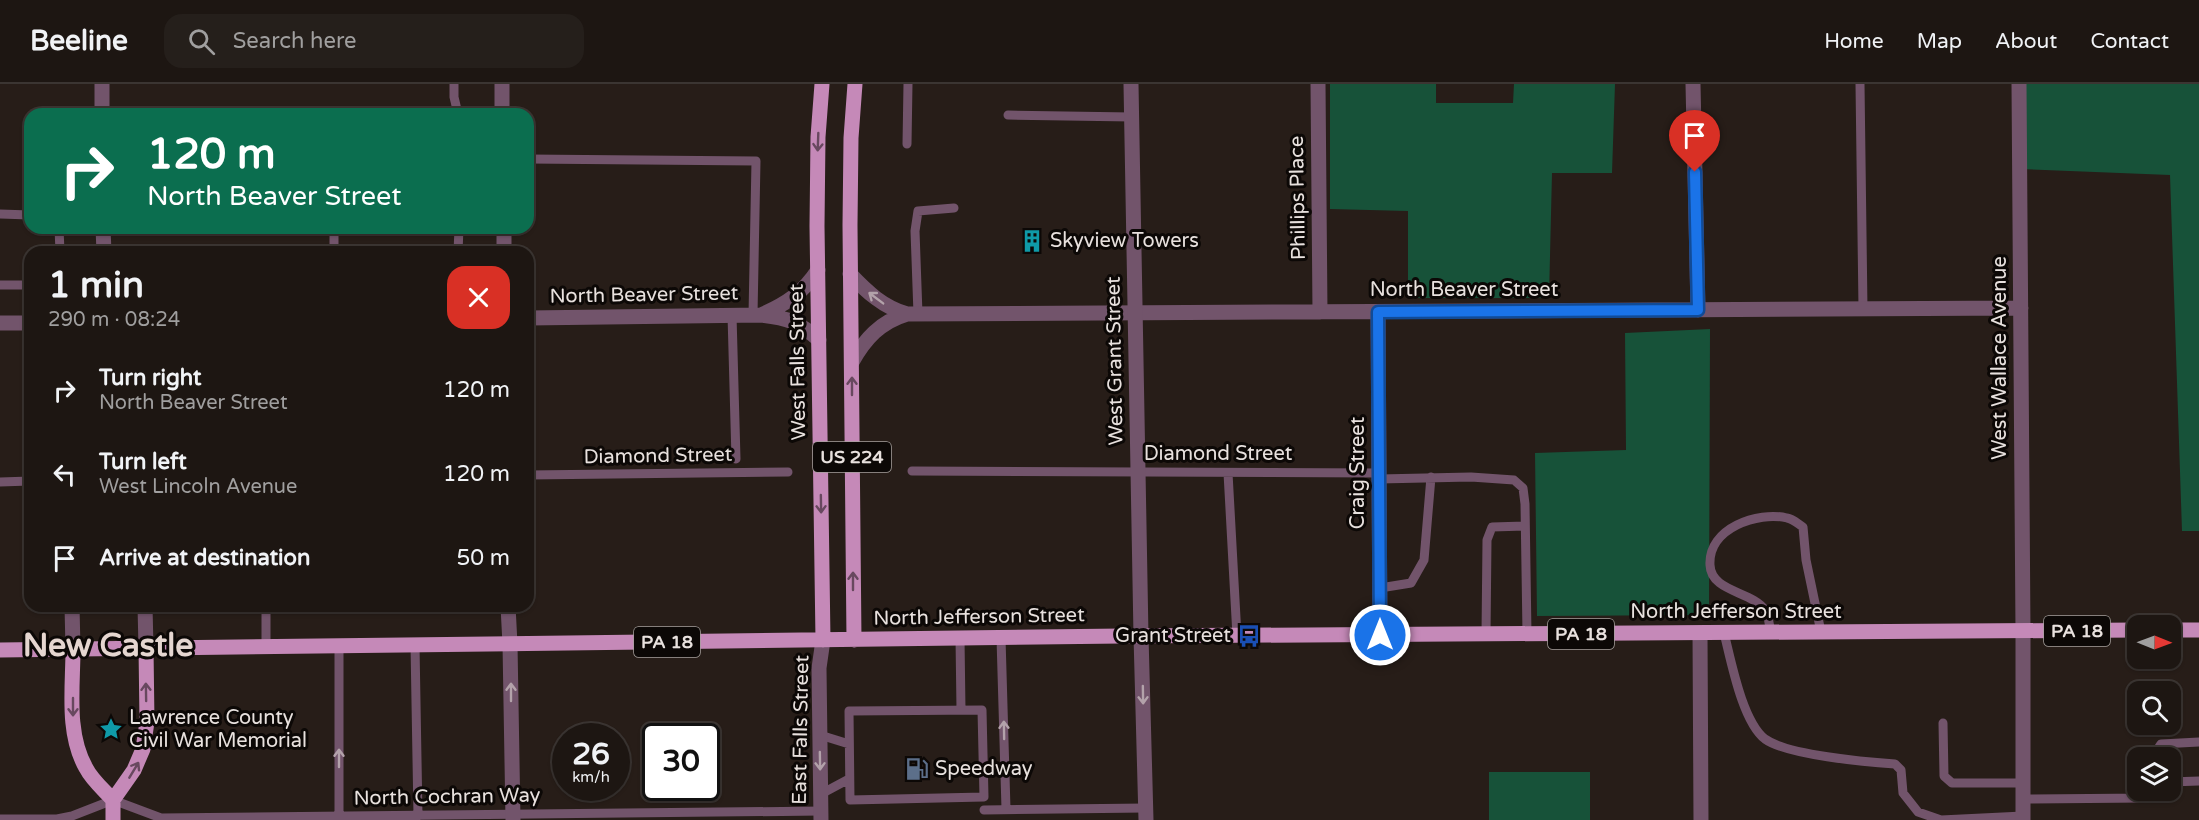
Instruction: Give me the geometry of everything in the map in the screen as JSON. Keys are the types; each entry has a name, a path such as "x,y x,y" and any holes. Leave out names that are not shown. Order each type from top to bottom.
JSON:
{"main road":[{"name":"West Falls Street","path":"822,84 817,179 823,640"},
{"name":"US 224","path":"854,639 850,170 855,84"},
{"name":"North Jefferson Street","path":"146,648 1142,636 2127,630"},
{"path":"2181,630 2199,630"},
{"name":"PA 18","path":"0,650 146,648"},
{"path":"113,820 113,800 134,770 143,749 147,722 146,648"},
{"path":"72,649 73,722 77,746 86,768 113,800"}],"street":[{"path":"102,84 102,108"},
{"path":"502,84 502,108"},
{"name":"West Grant Street","path":"1131,84 1146,814"},
{"name":"Phillips Place","path":"1318,84 1320,312"},
{"path":"1693,84 1698,310"},
{"name":"West Wallace Avenue","path":"2019,84 2023,818"},
{"name":"North Beaver Street","path":"757,315 790,301 808,285 818,270"},
{"name":"North Beaver Street","path":"850,274 883,304 912,314"},
{"name":"North Beaver Street","path":"852,362 866,339 876,330 890,320 912,314 2021,308"},
{"name":"Craig Street","path":"1378,312 1380,635"},
{"name":"North Beaver Street","path":"534,318 757,315 792,320 819,340"},
{"path":"0,323 24,322"},
{"path":"72,612 72,649"},
{"path":"145,612 146,648"},
{"path":"508,612 512,817"},
{"path":"1700,633 1701,820"},
{"name":"East Falls Street","path":"821,816 819,668 823,640"}],"lane":[{"path":"454,84 457,108"},
{"path":"907,144 908,84"},
{"path":"1860,84 1863,309"},
{"path":"1008,115 1132,117"},
{"path":"534,159 756,161 757,315"},
{"path":"912,314 915,231 918,211 954,208"},
{"path":"0,214 24,215"},
{"path":"0,285 24,285"},
{"path":"732,315 736,459"},
{"name":"Diamond Street","path":"912,471 1228,472 1514,480 1522,488 1527,634"},
{"name":"Diamond Street","path":"534,475 788,472"},
{"path":"1228,472 1237,636"},
{"path":"1380,588 1411,583 1424,560 1431,477"},
{"path":"0,482 24,482"},
{"path":"1771,633 1765,610 1758,603 1719,582 1710,564 1713,549 1722,535 1736,524 1748,519 1768,516 1789,518 1803,527 1806,560 1821,632"},
{"path":"1486,634 1487,540 1492,527 1525,526"},
{"path":"266,612 266,646"},
{"path":"1724,633 1743,703 1753,725 1765,739 1787,748 1832,757 1895,764 1901,770 1903,793 1913,806 1918,812 1941,820 2023,818"},
{"path":"960,638 961,710"},
{"path":"1001,638 1006,809"},
{"path":"339,645 339,816"},
{"path":"415,645 418,816"},
{"path":"984,797 850,800 849,711 982,710 984,797 984,820"},
{"path":"1943,723 1944,776 1952,783 2023,783"},
{"path":"820,735 849,744"},
{"path":"2159,747 2161,744 2199,742"},
{"path":"821,794 849,779"},
{"path":"2181,782 2199,781"},
{"path":"2023,799 2127,798"},
{"path":"0,819 57,819 72,816 113,800"},
{"name":"North Cochran Way","path":"113,800 161,818 821,816"},
{"path":"984,810 1146,814"}],"green space":[{"path":"1330,84 1436,84 1436,103 1513,103 1514,84 1615,84 1612,173 1552,173 1549,298 1408,298 1408,211 1330,209"},
{"path":"2018,84 2199,84 2199,531 2182,531 2170,175 2020,169"},
{"path":"1710,329 1709,615 1537,616 1535,453 1626,450 1625,333"},
{"path":"1489,772 1590,772 1590,820 1489,820"}],"place":[{"name":"Skyview Towers","path":"1032,241"},
{"name":"Grant Street","path":"1249,636"},
{"name":"Lawrence County Civil War Memorial","path":"111,729"},
{"name":"Speedway","path":"917,769"}],"district":[{"name":"New Castle","path":"108,646"}],"route":[{"path":"1380,635 1378,312 1698,310 1695,172"}]}
